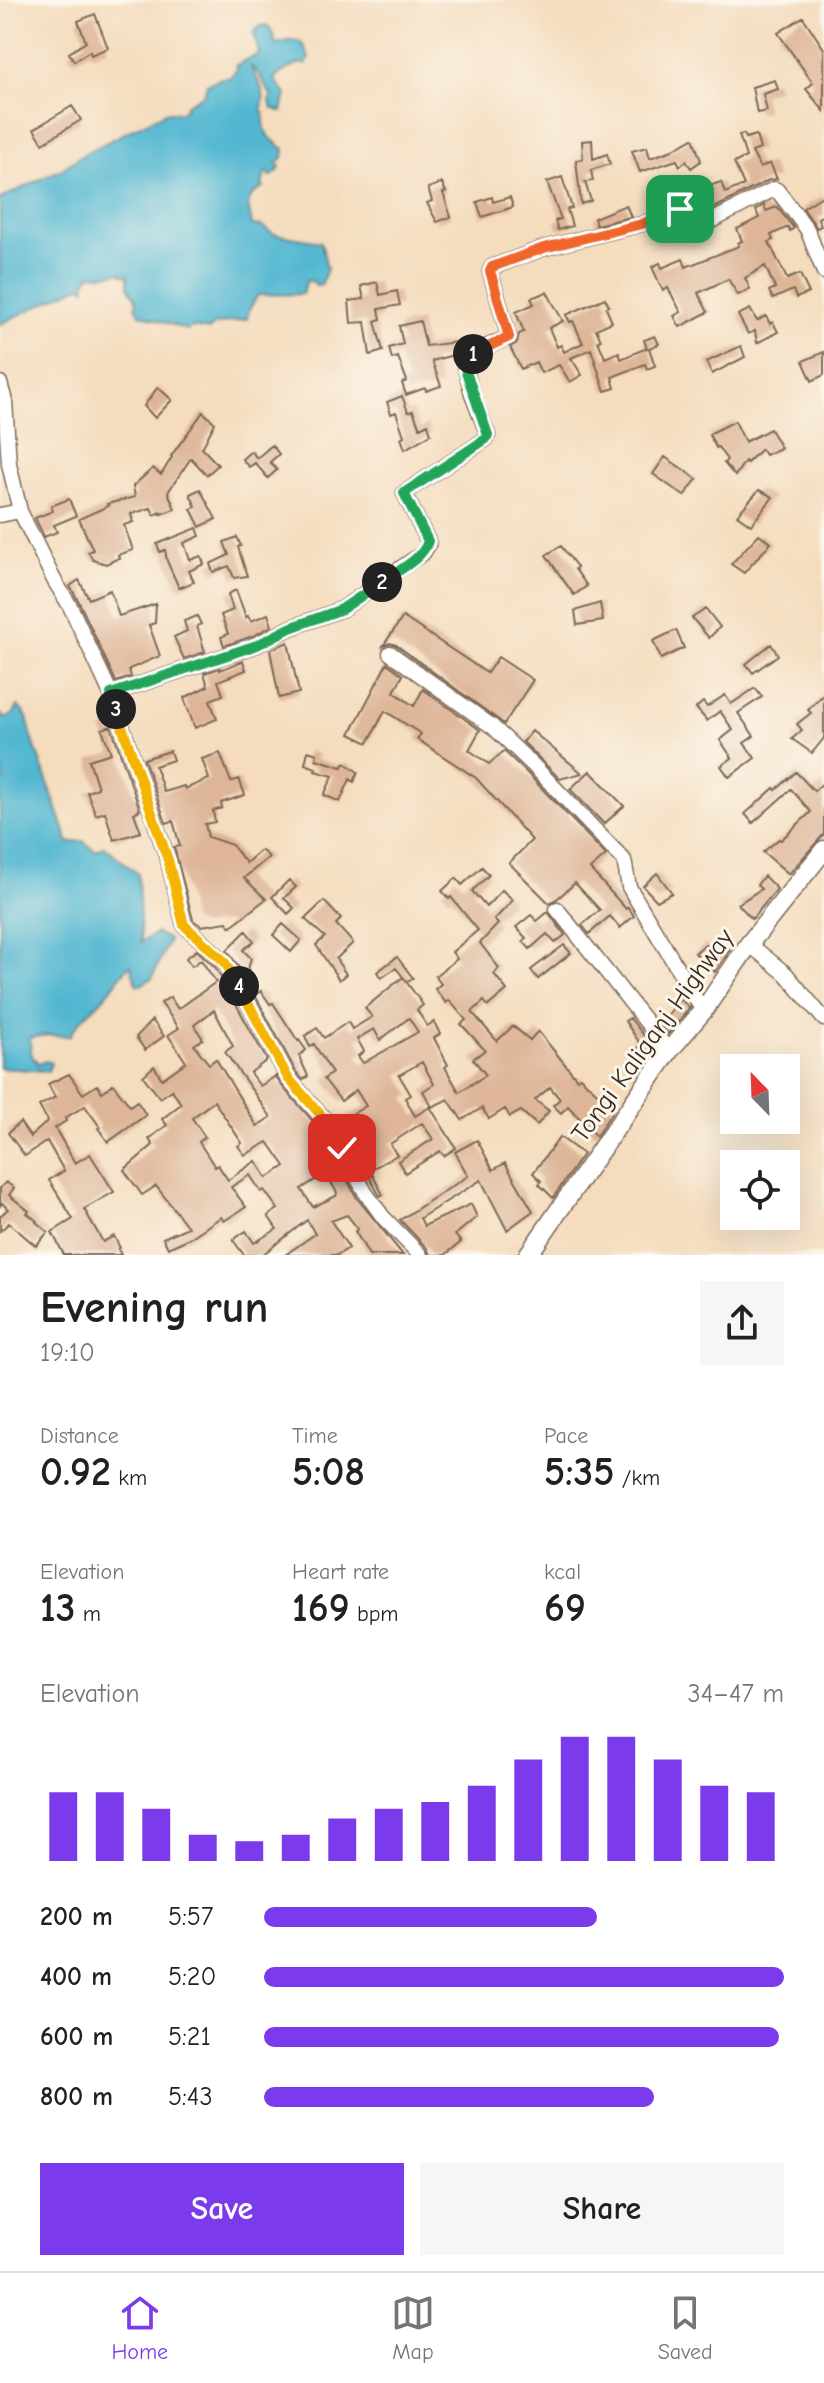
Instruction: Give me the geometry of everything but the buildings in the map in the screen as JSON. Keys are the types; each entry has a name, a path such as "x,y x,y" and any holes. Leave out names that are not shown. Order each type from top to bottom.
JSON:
{"main road":[{"name":"Tongi Kaliganj Highway","path":"528,1255 669,1051 703,1011 749,944 824,850"}],"street":[{"path":"111,694 257,645 290,628 342,609 423,553 428,541 404,493 488,435 464,363 477,351 509,337 490,271 492,267 544,248 642,224 678,209 696,229 774,189 807,229 824,272"},
{"path":"0,383 5,401 9,464 20,511 37,549 70,606 111,694 168,860 184,925 224,961 288,1078 327,1122 365,1192 383,1217 420,1255"},
{"path":"0,515 20,511"},
{"path":"390,653 493,727 624,860 629,887 703,1011"},
{"path":"557,909 669,1051"},
{"path":"749,944 786,974 824,1019"}],"water":[{"path":"267,25 276,44 298,41 304,46 309,59 306,65 295,65 274,79 286,94 282,112 272,108 271,94 258,72 251,67 263,93 261,111 264,113 265,131 284,149 283,158 277,163 280,167 278,171 270,177 265,173 264,187 252,195 248,205 252,225 261,226 274,234 321,242 327,269 321,285 316,286 307,280 302,294 258,295 247,319 214,325 209,330 191,327 187,330 140,314 128,286 128,276 119,272 91,274 85,283 86,288 80,286 0,324 0,199 166,112 180,112 186,108 185,105 204,94 207,84 229,78 237,70 236,65 259,54 254,32"},
{"path":"18,706 27,717 69,843 83,841 96,851 104,846 138,874 141,942 156,933 169,940 152,978 141,985 136,984 131,965 70,1036 29,1038 32,1056 39,1064 46,1061 51,1063 48,1071 0,1068 0,783 5,780 0,763 0,713 5,719 14,714"}],"route":[{"path":"342,1148 327,1122 288,1078 224,961 184,925 168,860 111,694 257,645 290,628 342,609 423,553 428,541 404,493 488,435 464,363 477,351 509,337 490,269 544,248 642,224 680,209"}]}
